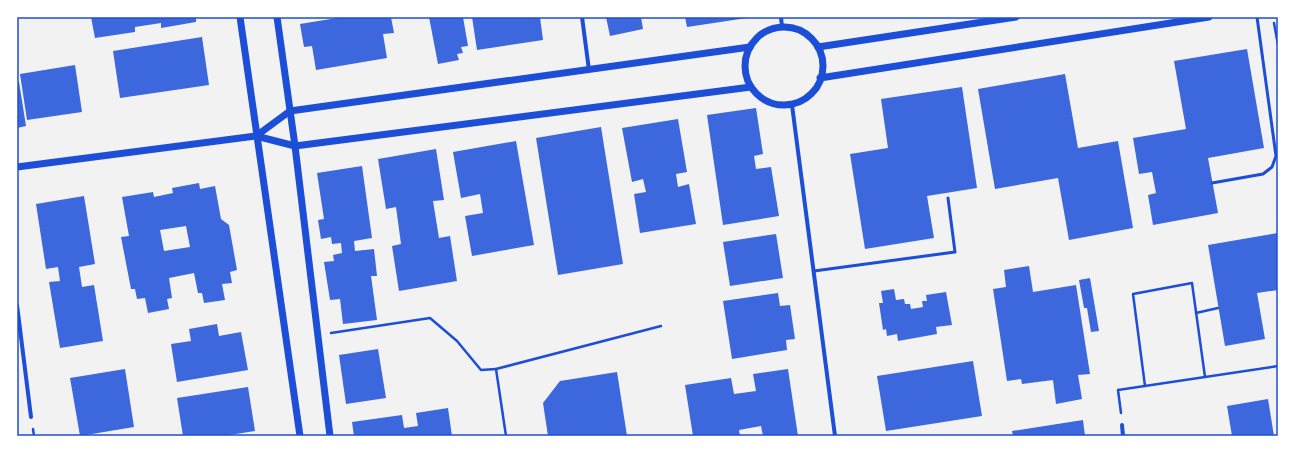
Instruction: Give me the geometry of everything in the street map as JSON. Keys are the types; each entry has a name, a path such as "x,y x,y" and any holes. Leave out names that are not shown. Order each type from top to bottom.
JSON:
{"street":[{"path":"240,17 300,436"},
{"path":"277,17 295,146 330,436"},
{"path":"582,17 589,70"},
{"path":"781,17 782,27"},
{"path":"818,47 1016,17"},
{"path":"820,78 1209,17"},
{"path":"782,27 798,30 809,36 818,47 823,70 818,86 807,98 792,105 773,104 760,97 751,87 746,74 745,62 750,47 759,36 770,29 782,27"},
{"path":"256,136 290,111 750,47"},
{"path":"17,167 256,136 295,146 751,87"},
{"path":"792,105 835,436"},
{"path":"17,305 31,417"},
{"path":"1122,425 1123,436"}],"lane":[{"path":"1212,183 1263,174 1272,166 1276,156 1257,17"},
{"path":"814,271 955,252 948,198"}],"path":[{"path":"1274,23 1278,45"},
{"path":"1145,386 1133,294 1192,284 1205,377"},
{"path":"1196,313 1218,308"},
{"path":"318,335 430,318 457,341 481,370 496,369 661,326"},
{"path":"1122,425 1118,390 1278,366"},
{"path":"496,369 506,436"}],"building":[{"path":"91,17 196,17 196,22 161,28 161,23 135,27 135,32 95,38"},
{"path":"343,17 391,17 394,33 383,34 387,58 316,70 312,46 304,47 300,24"},
{"path":"429,17 463,17 468,46 461,47 463,53 457,54 459,60 438,64"},
{"path":"472,17 540,17 543,40 477,50"},
{"path":"606,17 641,17 643,29 610,36"},
{"path":"685,17 746,17 747,18 687,27"},
{"path":"202,37 209,85 120,98 113,51"},
{"path":"1247,49 1264,148 1208,158 1218,213 1153,225 1148,195 1156,193 1152,172 1139,174 1133,138 1186,129 1174,61"},
{"path":"75,65 82,112 27,120 20,74"},
{"path":"1065,74 1078,148 1118,141 1133,228 1069,240 1058,178 995,189 978,89"},
{"path":"17,82 19,82 26,126 17,128"},
{"path":"962,87 977,188 927,196 934,238 865,249 850,154 888,148 881,99"},
{"path":"756,108 763,154 754,156 756,169 771,167 779,216 723,225 707,115"},
{"path":"678,119 687,172 676,174 678,187 689,184 696,224 640,233 634,194 646,192 643,179 632,182 622,128"},
{"path":"601,127 623,264 558,275 536,138"},
{"path":"516,141 534,245 472,256 465,216 483,213 480,194 461,198 453,152"},
{"path":"436,149 444,200 433,201 439,238 450,236 457,281 399,291 392,246 401,244 396,207 386,209 378,159"},
{"path":"362,166 372,238 354,241 355,251 374,249 377,276 371,276 377,320 343,324 340,299 330,300 324,262 334,261 333,255 342,253 341,243 332,244 331,237 321,239 318,220 324,219 317,173"},
{"path":"199,183 200,189 215,186 221,219 229,225 237,270 230,272 232,283 222,284 225,300 204,303 202,293 198,293 194,273 169,278 172,298 167,299 169,309 148,313 145,298 137,299 135,289 131,289 121,237 129,236 122,197 153,192 154,197 173,193 172,188","holes":["186,226 190,247 164,251 160,230"]},
{"path":"84,196 95,264 79,267 82,287 94,285 103,341 60,348 49,282 60,281 58,267 46,269 36,204"},
{"path":"1278,233 1278,290 1257,293 1265,339 1225,346 1208,245"},
{"path":"776,234 783,278 730,286 723,242"},
{"path":"1029,266 1033,292 1076,285 1090,374 1078,375 1082,399 1056,404 1053,380 1022,384 1021,379 1007,381 993,289 1006,287 1004,270"},
{"path":"1090,278 1099,331 1091,332 1087,308 1084,308 1079,280"},
{"path":"894,289 896,300 904,299 905,304 910,304 911,309 923,307 922,301 927,301 926,295 946,292 952,325 936,327 937,334 898,341 897,334 887,336 886,329 883,330 879,303 883,303 881,291"},
{"path":"778,293 780,306 790,305 795,339 786,340 787,350 732,359 723,301"},
{"path":"217,324 219,336 241,332 248,370 177,382 171,344 191,341 189,329"},
{"path":"378,349 386,398 346,404 339,355"},
{"path":"973,361 982,416 886,431 877,376"},
{"path":"125,369 134,427 80,436 70,378"},
{"path":"788,369 798,436 763,436 761,426 739,430 740,436 693,436 685,385 731,378 734,394 756,391 753,374"},
{"path":"617,372 627,436 548,436 543,403 560,381"},
{"path":"248,387 255,431 223,436 183,436 177,398"},
{"path":"1268,399 1274,436 1232,436 1227,406"},
{"path":"448,408 452,436 354,436 352,422 402,415 404,428 418,426 416,413"},
{"path":"1083,420 1085,436 1013,436 1012,431"}]}
